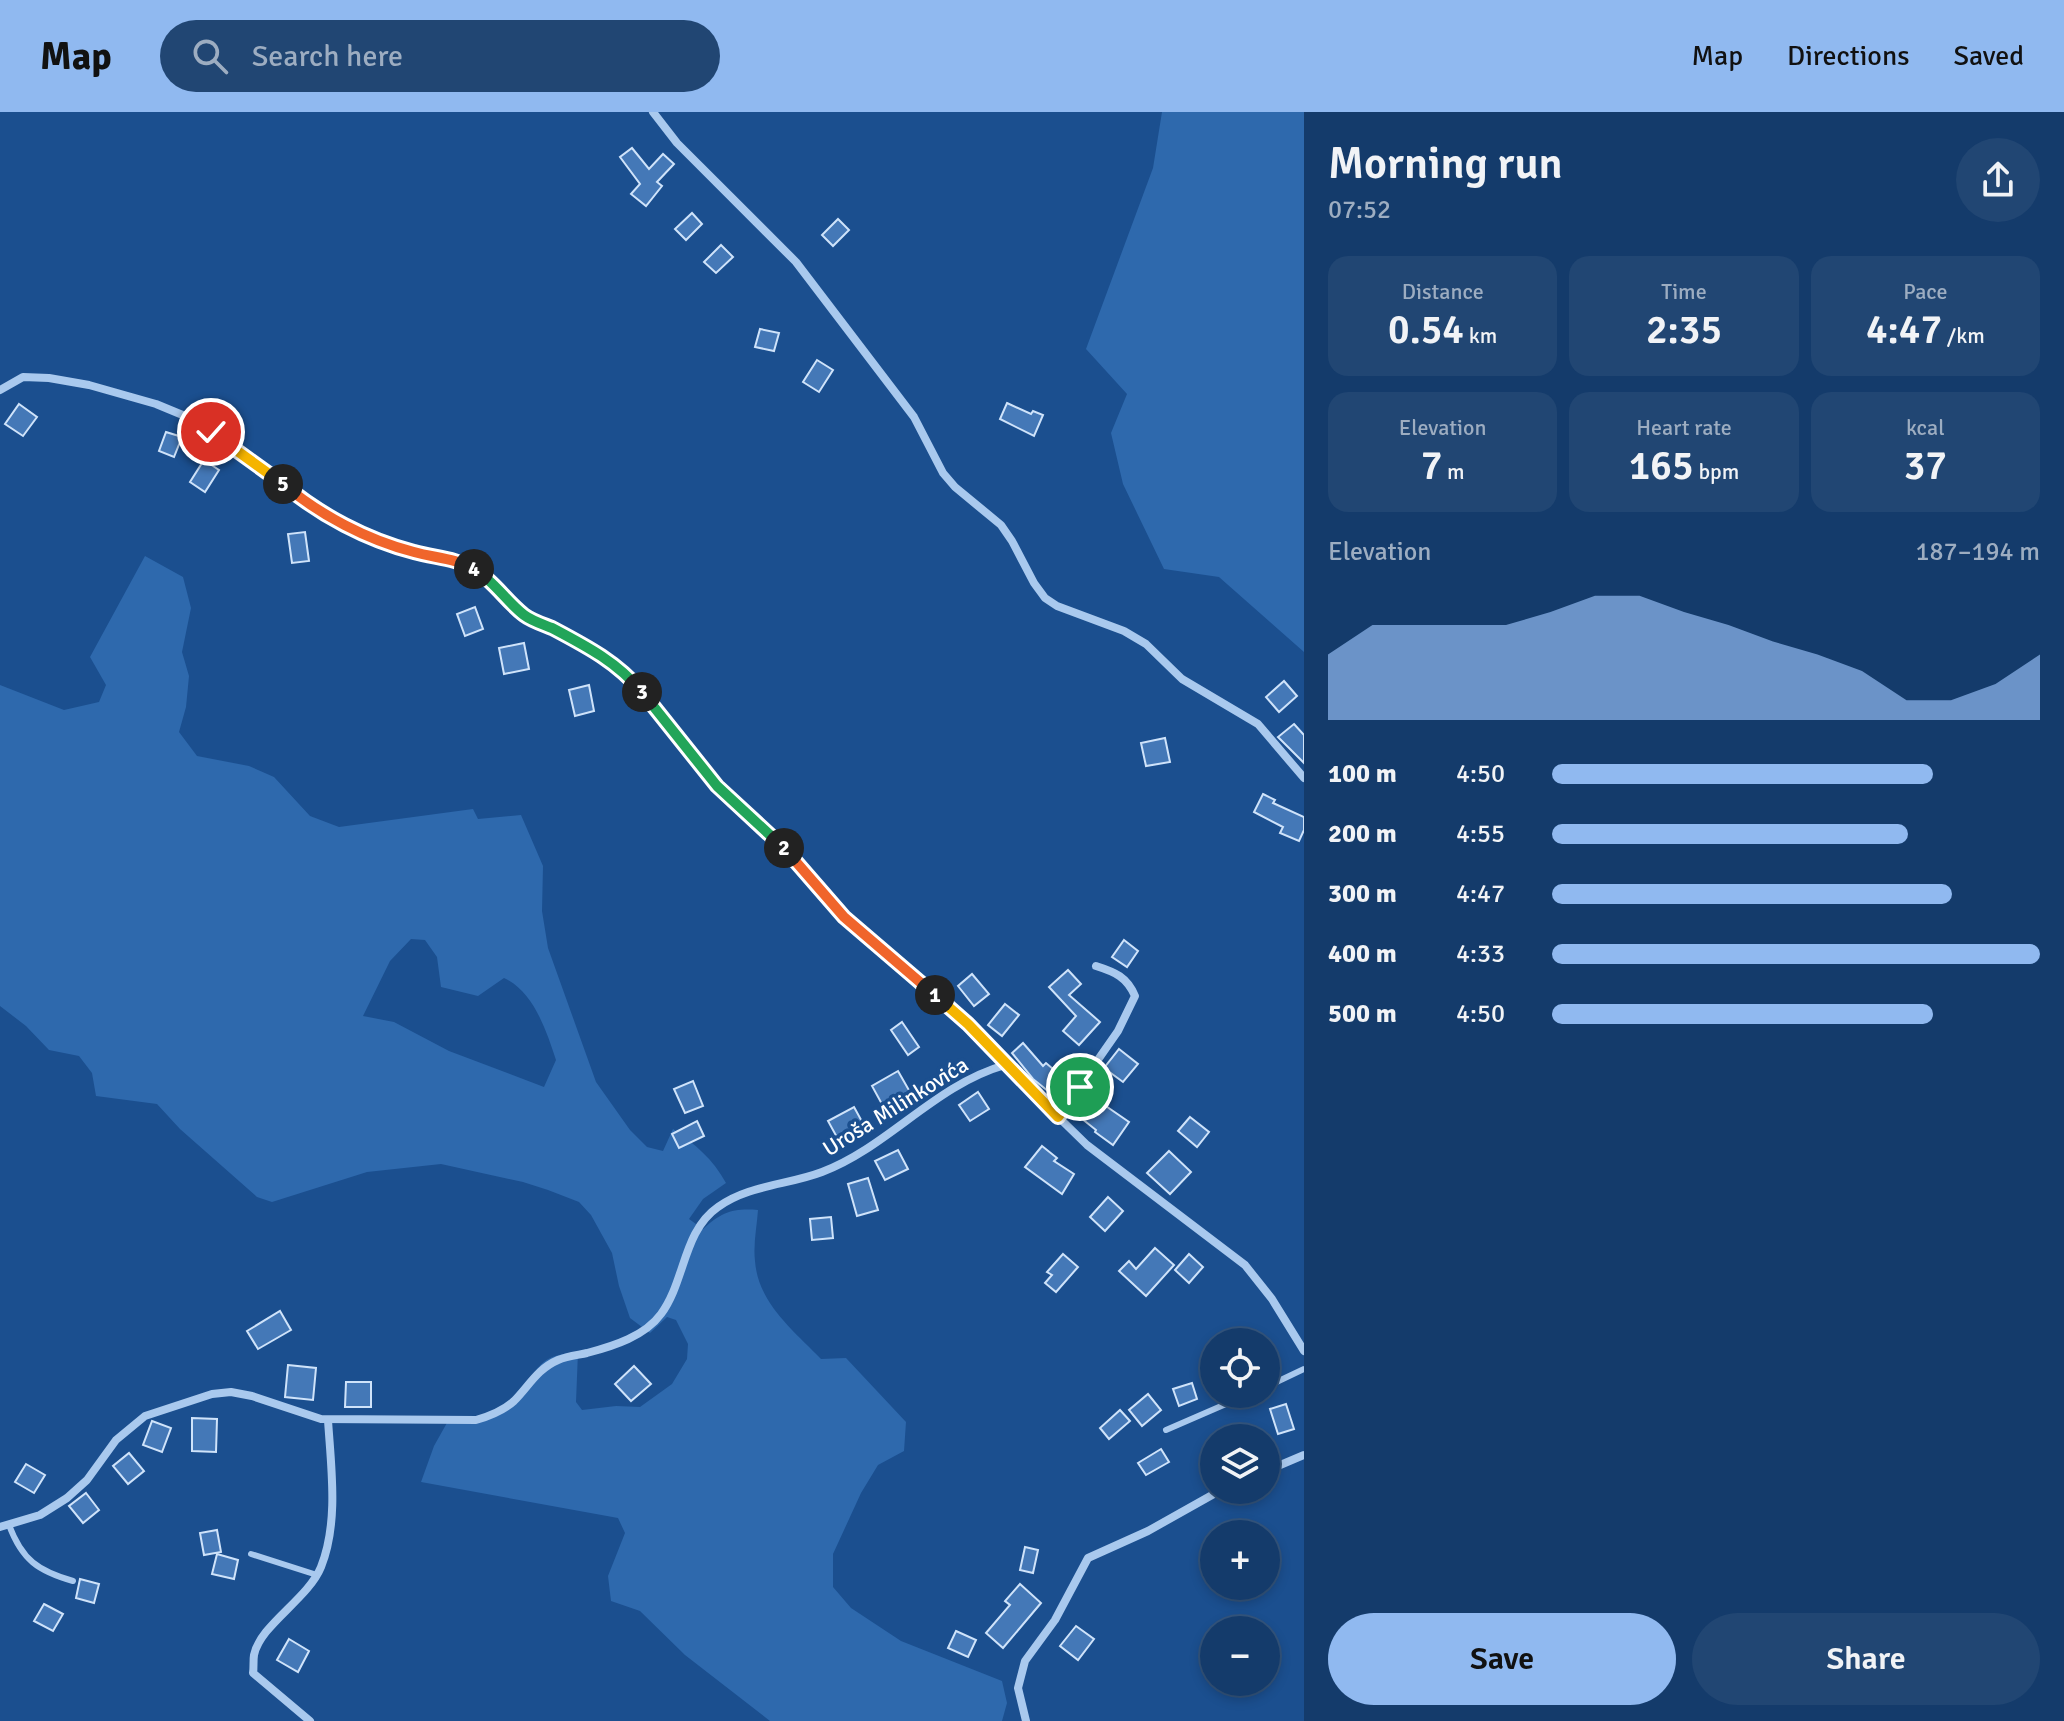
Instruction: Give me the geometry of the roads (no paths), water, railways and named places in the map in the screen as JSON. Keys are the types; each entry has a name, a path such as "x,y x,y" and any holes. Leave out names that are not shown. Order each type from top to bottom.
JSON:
{"street":[{"path":"653,112 677,143 796,262 914,417 943,473 955,487 1001,525 1045,598 1057,606 1124,631 1146,644 1182,679 1258,724 1304,778"},
{"name":"Uroša Milinkovića","path":"0,390 23,377 49,378 89,385 156,404 185,416 275,476 297,496 335,519 390,545 465,564 483,574 501,595 527,617 614,663 644,695 717,786 793,858 844,917 968,1024 1087,1145 1245,1265 1272,1299 1304,1351"},
{"path":"1058,1117 1111,1042 1135,996 1131,984 1118,973 1096,966"},
{"name":"Uroša Milinkovića","path":"5,1526 40,1515 67,1498 87,1480 116,1440 145,1416 185,1402 231,1392 328,1420 476,1420 492,1415 513,1402 542,1368 560,1358 613,1346 640,1333 659,1317 668,1304 694,1238 717,1207 742,1194 820,1173 847,1161 952,1090 984,1071 1005,1065"},
{"path":"310,1721 253,1673 254,1653 264,1636 317,1575 329,1536 332,1494 328,1420"},
{"path":"1280,1465 1304,1455"},
{"path":"1026,1721 1018,1688 1025,1661 1055,1620 1088,1558 1148,1531 1200,1502"}],"lane":[{"path":"1280,1380 1304,1369"},
{"path":"1166,1430 1217,1408"},
{"path":"5,1526 29,1560 45,1573 73,1581"},
{"path":"251,1554 317,1575"}]}
